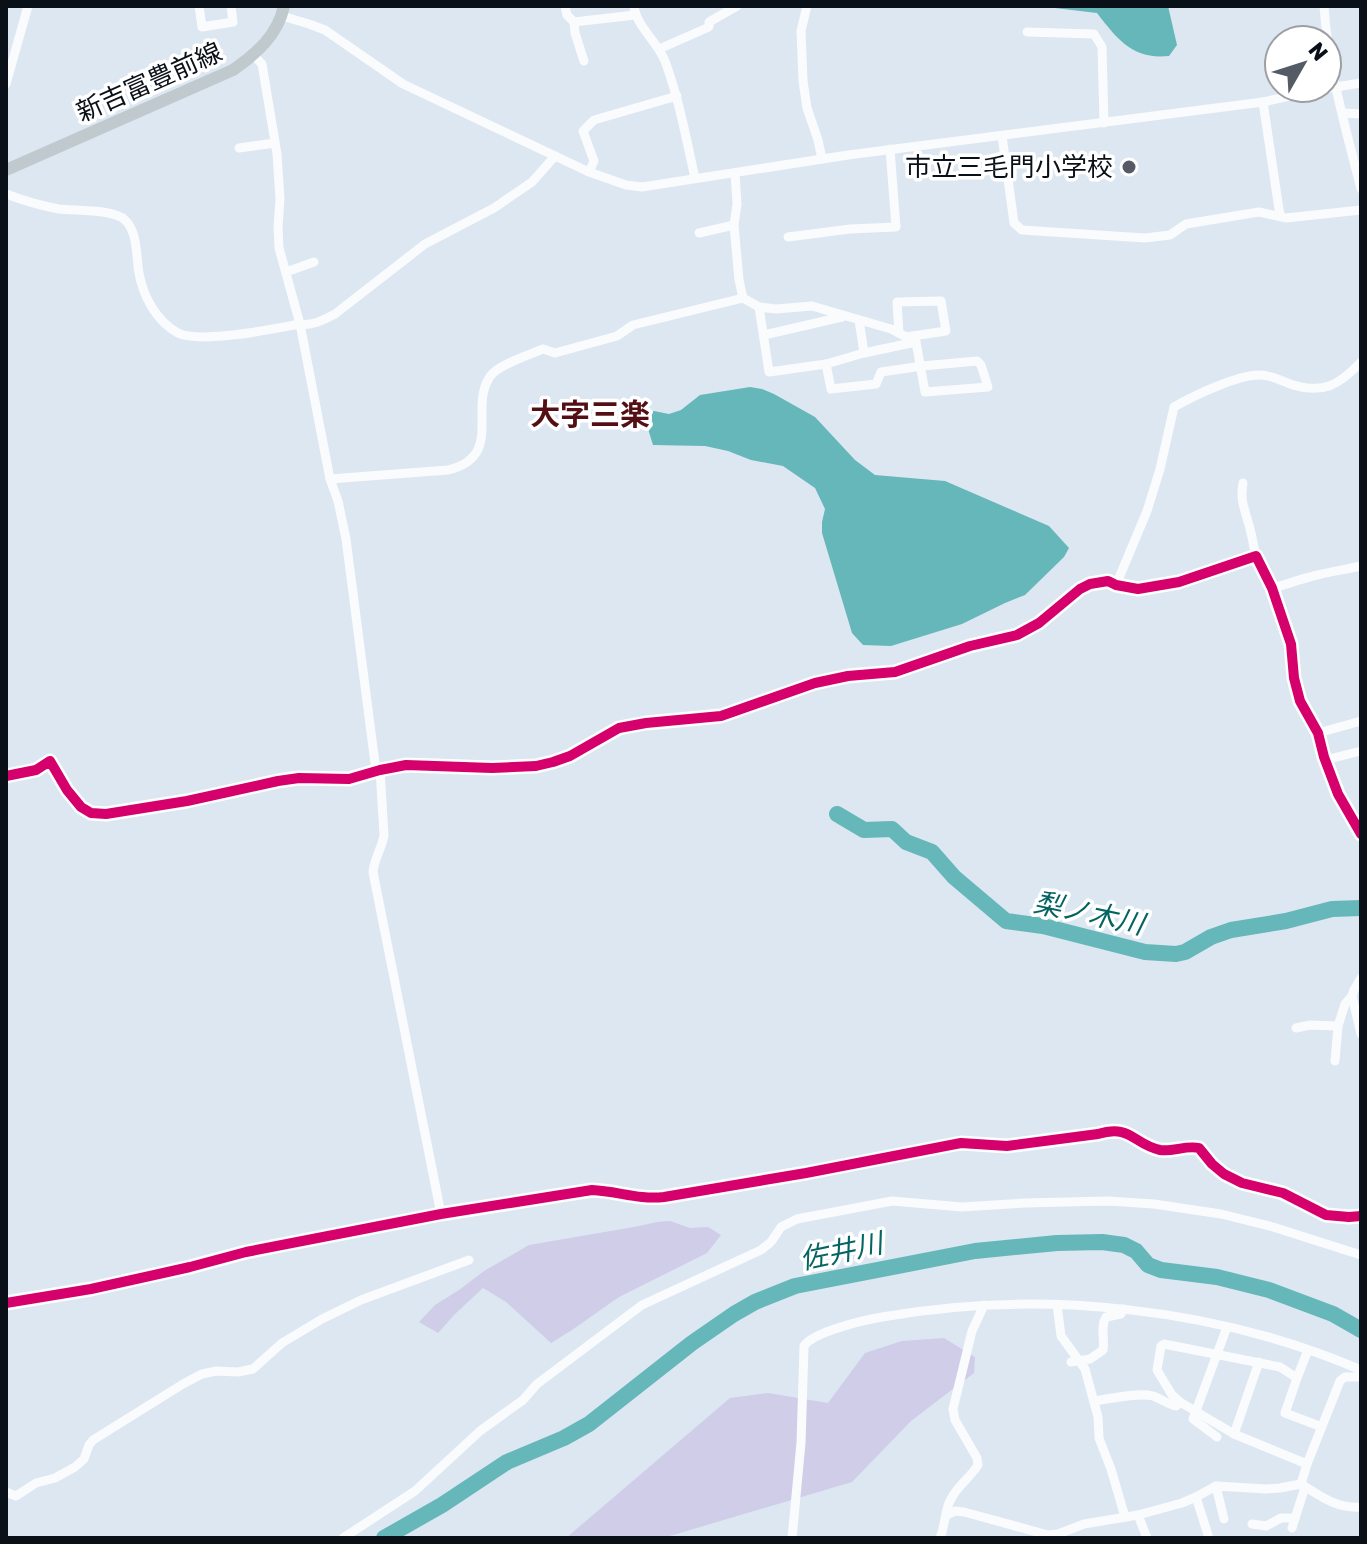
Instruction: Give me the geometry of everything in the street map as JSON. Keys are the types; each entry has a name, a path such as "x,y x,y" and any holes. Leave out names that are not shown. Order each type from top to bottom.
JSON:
{"main road":[{"name":"新吉富豊前線","path":"6,170 233,70 254,56 270,36 283,11"}],"street":[{"path":"6,84 28,6"},
{"path":"199,6 202,27 233,22 231,6"},
{"path":"565,6 567,15 574,22 584,61"},
{"path":"659,49 709,27 709,22 737,6"},
{"path":"807,6 801,31 803,81 807,108 822,159"},
{"path":"283,11 325,30 403,84 589,172 626,185 642,187 890,149 1263,102"},
{"path":"574,22 634,11 659,49 677,96 695,178"},
{"path":"1027,32 1094,34 1102,47 1104,123"},
{"path":"254,56 262,64 275,143 280,199 279,248 300,324 330,479 346,539 384,835 373,872 441,1214"},
{"path":"589,172 594,161 583,131 594,120 677,96"},
{"path":"1263,104 1280,216"},
{"path":"1338,104 1361,189"},
{"path":"1342,113 1361,114"},
{"path":"1002,136 1014,223 1022,230 1145,238 1170,235 1186,224 1259,212 1286,218 1361,210"},
{"path":"239,148 275,143"},
{"path":"788,237 896,227 890,149"},
{"path":"6,194 56,208 108,213 123,218 134,237 143,290 150,305 170,327 194,336 247,333 323,321 425,244 494,208 532,182 555,156"},
{"path":"735,173 737,204 734,225 743,298"},
{"path":"699,233 734,225"},
{"path":"286,272 314,262"},
{"path":"330,479 448,470 462,465 473,456 482,441 483,394 490,377 497,370 543,349 555,353 617,336 633,325 743,298 759,307 776,309 812,306 891,329 916,342 922,366 925,392 988,387 977,361 922,366 881,372 876,384 831,389 826,364"},
{"path":"941,301 946,331 902,335 897,302 941,301"},
{"path":"759,307 769,372 826,364 916,342"},
{"path":"764,335 845,317"},
{"path":"859,320 864,353"},
{"path":"1116,585 1147,511 1174,407 1244,376 1264,375 1313,388 1332,386 1361,362"},
{"path":"1243,483 1243,509 1256,556 1272,588 1291,644 1300,701 1318,733 1338,794 1358,822 1361,834"},
{"path":"6,776 36,770 50,761 81,807 91,813 106,814 187,801 278,781 299,778 349,779 406,765 515,767 553,762 570,756 619,728 721,716 815,683 848,676 895,672 970,646 1017,635 1039,623 1085,586 1108,581 1138,589 1179,582 1256,556"},
{"path":"1272,588 1361,566"},
{"path":"1318,733 1361,721"},
{"path":"1325,760 1361,751"},
{"path":"1361,978 1354,990 1361,1034"},
{"path":"1335,1061 1338,1026 1345,1004 1356,1000"},
{"path":"1296,1028 1338,1026"},
{"path":"6,1303 91,1289 246,1252 441,1214 592,1190 642,1198 664,1197 961,1143 1007,1146 1117,1130 1160,1149 1199,1148 1212,1164 1230,1178 1283,1193 1326,1215 1361,1216"},
{"path":"343,1538 415,1491 480,1431 523,1400 537,1384 642,1305 761,1250 781,1227 797,1219 892,1201 962,1207 1063,1202 1154,1204 1196,1209 1260,1224 1361,1255"},
{"path":"6,1492 16,1496 36,1483 70,1471 80,1463 93,1440 202,1374 253,1369 282,1343 322,1319 361,1300 469,1260"},
{"path":"940,1538 952,1497 978,1465 955,1420 953,1409 972,1331 984,1305"},
{"path":"792,1538 801,1443 802,1351 811,1338 862,1320 907,1312 984,1305 1081,1305 1123,1309 1227,1327 1308,1350 1361,1370"},
{"path":"1057,1305 1061,1336 1074,1361 1085,1369 1098,1417 1099,1438 1125,1517"},
{"path":"1074,1361 1090,1359 1103,1350 1103,1321 1106,1317 1121,1314 1123,1309"},
{"path":"1217,1437 1193,1419 1227,1327"},
{"path":"1297,1378 1280,1367 1164,1344 1157,1370 1172,1395 1180,1402 1234,1434 1307,1464"},
{"path":"1308,1350 1285,1413 1322,1427"},
{"path":"1234,1434 1259,1362"},
{"path":"1252,1524 1266,1526 1281,1518 1293,1523 1307,1464 1340,1381 1345,1377 1361,1377"},
{"path":"1094,1401 1149,1395 1173,1407 1180,1402"},
{"path":"947,1515 955,1511 964,1512 1048,1535 1058,1534 1084,1524 1138,1515 1182,1503 1216,1486 1266,1489 1303,1485 1336,1505 1361,1507"},
{"path":"1216,1486 1224,1519"},
{"path":"1196,1497 1208,1535"},
{"path":"1138,1515 1147,1538"}],"shaded area":[{"path":"670,1221 690,1228 708,1227 721,1235 707,1253 619,1297 551,1343 506,1302 483,1288 438,1333 419,1322 435,1305 529,1245"},
{"path":"944,1338 975,1357 974,1373 911,1421 852,1482 663,1538 566,1538 730,1398 768,1393 828,1403 865,1353 902,1341"}],"water":[{"path":"1038,6 1168,6 1177,45 1169,56 1145,55 1119,39 1097,13"},
{"path":"750,387 774,394 815,417 855,460 875,475 945,481 1049,526 1069,548 1064,557 1025,595 962,624 891,646 863,645 852,633 822,533 825,509 815,488 783,466 751,460 728,451 705,446 653,445 644,416 654,411 669,414 681,410 700,395"}],"waterway":[{"name":"梨ノ木川","path":"837,814 864,830 892,829 906,842 932,852 954,877 1006,921 1043,926 1145,952 1176,954 1231,930 1332,909 1361,908"},
{"name":"佐井川","path":"384,1538 442,1505 507,1462 589,1424 734,1314 795,1286 975,1251 1102,1242 1124,1245 1136,1251 1148,1265 1161,1270 1217,1277 1269,1290 1333,1314 1361,1330"}],"cycle path":[{"path":"6,776 36,770 50,761 81,807 91,813 106,814 187,801 278,781 299,778 349,779 406,765 536,766 570,756 619,728 721,716 815,683 848,676 895,672 970,646 1017,635 1039,623 1090,584 1108,581 1138,589 1179,582 1256,556 1272,588 1291,644 1300,701 1318,733 1338,794 1361,834"},
{"path":"6,1303 91,1289 246,1252 441,1214 592,1190 664,1197 961,1143 1007,1146 1118,1131 1160,1150 1199,1148 1224,1174 1242,1183 1283,1193 1326,1215 1361,1216"}],"place":[{"name":"市立三毛門小学校","path":"1129,167"}],"district":[{"name":"大字三楽","path":"590,415"}]}
